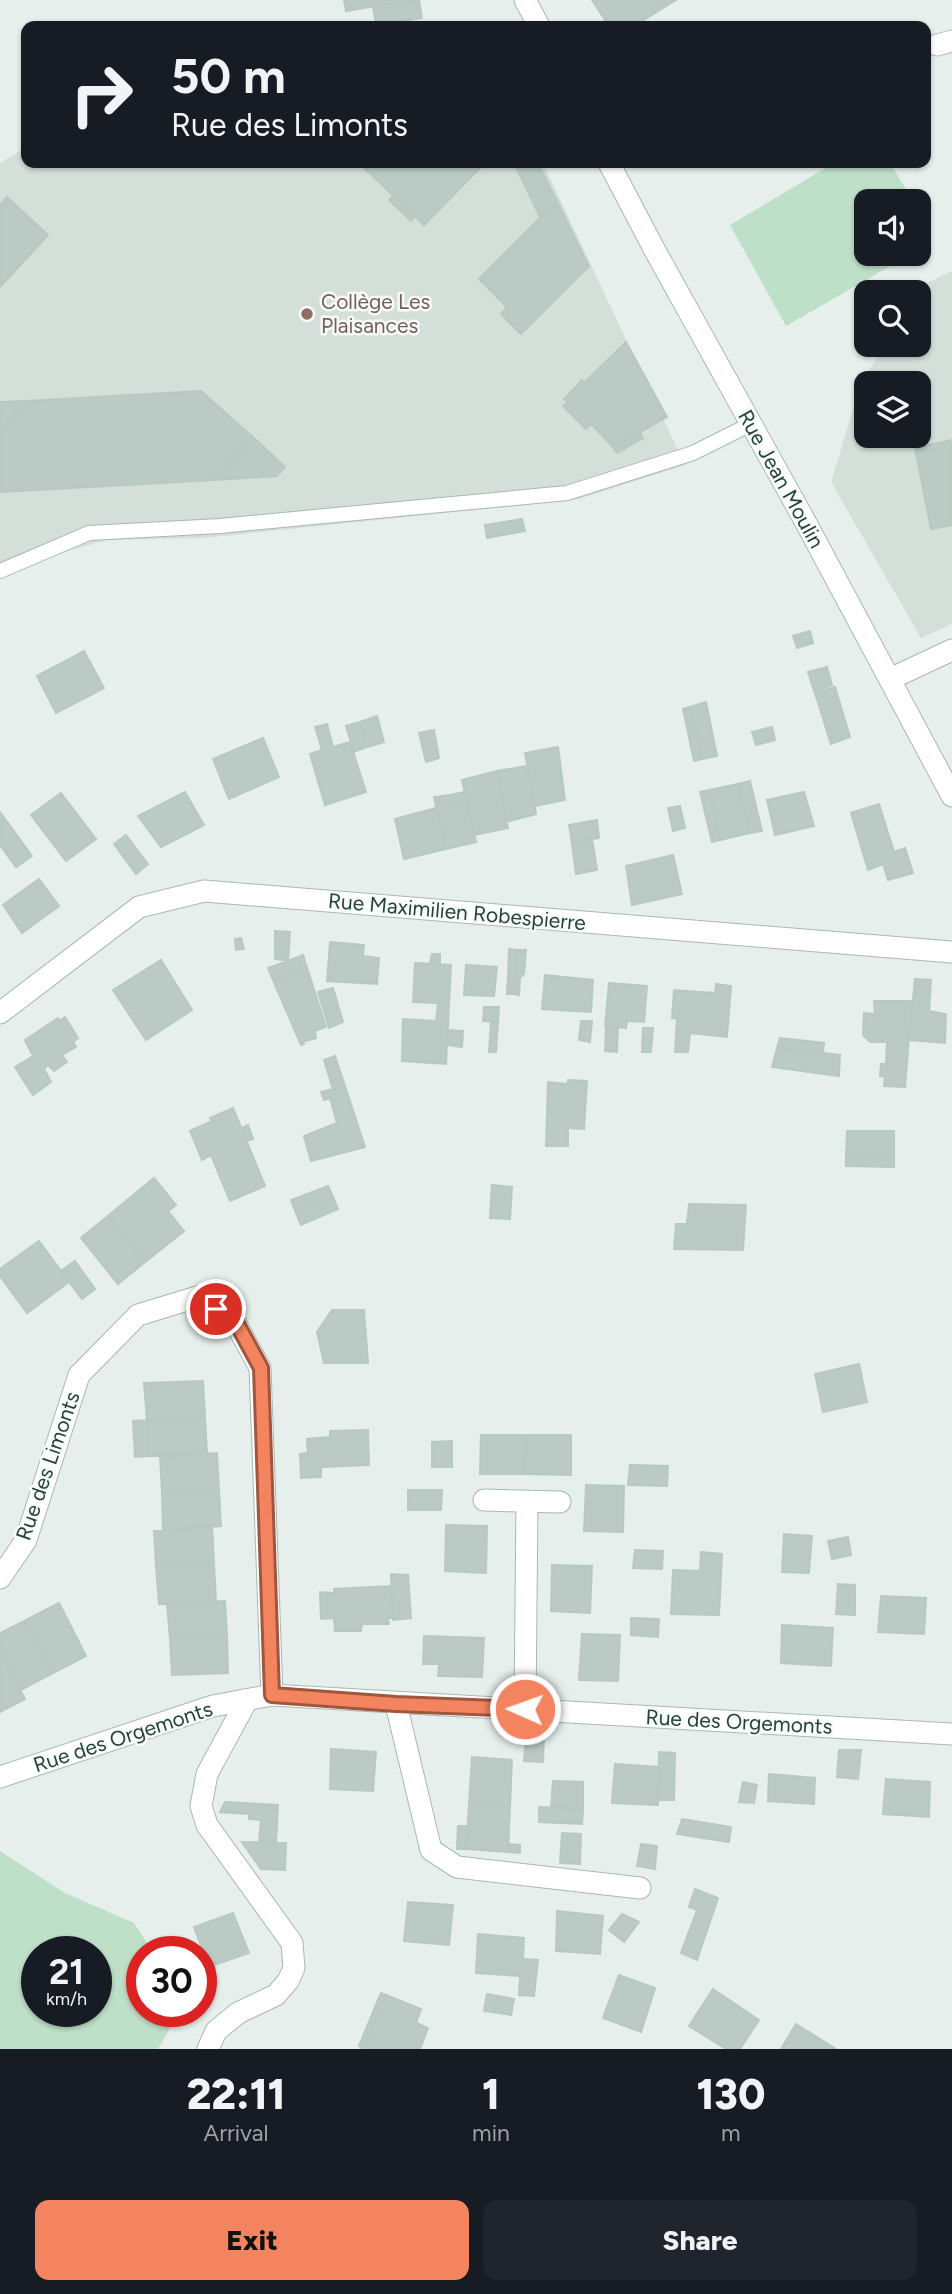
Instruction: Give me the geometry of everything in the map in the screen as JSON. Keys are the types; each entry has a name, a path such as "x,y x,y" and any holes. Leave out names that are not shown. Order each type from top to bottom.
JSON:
{"street":[{"path":"525,0 536,21"},
{"name":"Rue Jean Moulin","path":"613,168 952,796"},
{"path":"890,679 952,650"},
{"name":"Rue Maximilien Robespierre","path":"0,1013 139,906 204,891 952,952"},
{"name":"Rue des Limonts","path":"0,1578 26,1540 79,1375 138,1315 197,1297 236,1322 261,1368 272,1695"},
{"path":"484,1500 560,1502"},
{"path":"525,1709 527,1501"},
{"name":"Rue des Orgemonts","path":"0,1777 213,1706 272,1695 952,1734"},
{"name":"Rue des Orgemonts","path":"208,2049 216,2031 237,2013 276,1995 288,1982 294,1968 292,1943 207,1825 201,1806 207,1774 247,1700"},
{"path":"396,1704 431,1850 457,1867 640,1888"}],"lane":[{"path":"0,571 89,533 220,526 567,493 693,453 751,424"}],"shaded area":[{"name":"Collège Les Plaisances","path":"21,150 21,168 545,168 685,465 579,499 204,538 108,540 0,569 0,163"},
{"path":"952,271 952,624 921,638 831,482 854,406 854,448 931,448 931,371 868,371 878,357 931,357 931,281"}],"green space":[{"path":"826,168 893,168 906,189 854,189 854,266 890,266 866,280 854,280 854,287 786,326 730,225"},
{"path":"0,1851 65,1893 134,1923 142,1936 126,1936 126,2027 171,2027 158,2049 0,2049"}],"building":[{"path":"344,0 413,0 346,11"},
{"path":"419,0 422,18 375,21 373,6"},
{"path":"592,0 676,0 642,21 606,21"},
{"path":"364,168 480,168 424,225"},
{"path":"516,168 540,168 557,201 540,217"},
{"path":"393,196 414,217 411,221 389,200"},
{"path":"7,197 48,235 0,287 0,205"},
{"path":"557,201 589,266 521,334 501,314 507,307 479,279"},
{"path":"626,342 667,417 613,447 591,424 586,429 563,406 568,402 564,399 582,380 584,383"},
{"path":"201,391 253,437 214,480 0,492 0,431 27,401"},
{"path":"27,401 0,431 0,402"},
{"path":"640,432 643,438 617,453 613,447"},
{"path":"253,437 285,467 277,476 214,480"},
{"path":"952,440 952,525 931,529 915,448 931,448 931,445"},
{"path":"522,519 525,531 487,538 485,525"},
{"path":"810,631 813,643 797,648 793,636"},
{"path":"84,651 104,688 56,713 37,676"},
{"path":"827,667 832,685 814,691 808,672"},
{"path":"835,687 850,737 831,744 815,693"},
{"path":"706,702 717,756 702,759 690,707"},
{"path":"690,707 702,759 694,761 683,709"},
{"path":"377,716 384,742 367,747 360,722"},
{"path":"360,722 367,747 354,752 346,726"},
{"path":"327,724 333,747 350,742 366,792 325,805 310,754 322,750 315,727"},
{"path":"772,727 775,740 756,745 752,732"},
{"path":"434,730 439,758 426,762 419,733"},
{"path":"263,738 279,777 229,799 213,759"},
{"path":"558,747 565,800 535,806 525,753"},
{"path":"527,766 536,814 506,822 497,771"},
{"path":"497,771 508,828 474,835 462,780"},
{"path":"750,781 762,831 750,833 738,784"},
{"path":"738,784 750,833 720,840 709,790"},
{"path":"709,790 720,840 712,842 700,792"},
{"path":"185,792 204,825 161,847 138,816"},
{"path":"465,792 467,801 452,805 450,795"},
{"path":"804,792 814,826 775,835 767,800"},
{"path":"61,793 96,839 66,861 31,815"},
{"path":"450,795 452,805 467,801 476,842 446,849 434,797"},
{"path":"879,804 894,852 905,848 913,873 888,880 883,864 868,870 851,813"},
{"path":"680,806 685,828 673,831 668,808"},
{"path":"436,808 446,849 404,859 395,819"},
{"path":"0,812 32,856 16,867 0,845"},
{"path":"597,820 599,838 572,843 569,825"},
{"path":"126,835 148,864 136,874 114,844"},
{"path":"592,839 597,870 576,874 572,843"},
{"path":"673,855 682,894 632,905 626,866"},
{"path":"39,879 59,906 22,933 3,905"},
{"path":"275,931 290,932 288,961 275,959"},
{"path":"241,938 244,949 236,950 235,939"},
{"path":"330,942 364,945 363,956 379,958 377,984 327,981"},
{"path":"509,949 517,950 515,978 508,978"},
{"path":"517,950 526,950 524,974 520,978 515,978"},
{"path":"432,954 440,954 440,964 430,963"},
{"path":"303,955 326,1027 315,1031 316,1038 301,1045 273,980 302,970 298,957"},
{"path":"298,957 302,970 273,980 268,968"},
{"path":"161,960 192,1010 146,1040 113,990"},
{"path":"415,963 451,965 446,1064 402,1061 403,1019 436,1021 438,1003 413,1002"},
{"path":"466,965 497,967 494,996 464,995"},
{"path":"545,975 593,980 591,1012 542,1009"},
{"path":"508,978 515,978 514,994 507,994"},
{"path":"515,978 520,978 519,995 514,994"},
{"path":"915,979 931,980 929,1011 946,1014 945,1043 909,1040"},
{"path":"609,983 647,986 644,1022 627,1021 626,1028 605,1026"},
{"path":"716,984 731,986 727,1037 690,1033 688,1052 675,1052 677,1019 672,1018 674,990 715,993"},
{"path":"333,988 343,1022 329,1028 318,992"},
{"path":"874,1001 912,1001 905,1087 884,1086 885,1077 880,1076 881,1064 886,1064 887,1042 870,1042 863,1035 864,1013 875,1014"},
{"path":"484,1007 499,1007 498,1022 483,1021"},
{"path":"65,1017 78,1038 73,1042 76,1047 62,1055 67,1062 54,1071 48,1065 44,1069 51,1082 33,1095 15,1067 33,1056 25,1040 58,1018 59,1021"},
{"path":"581,1021 592,1021 590,1042 579,1040"},
{"path":"491,1022 498,1022 496,1052 489,1052"},
{"path":"606,1028 618,1028 617,1052 605,1051"},
{"path":"643,1028 653,1028 651,1052 642,1052"},
{"path":"448,1030 463,1031 462,1047 447,1045"},
{"path":"780,1038 824,1043 823,1053 777,1048"},
{"path":"777,1048 840,1055 839,1076 772,1067"},
{"path":"335,1056 345,1086 333,1089 324,1060"},
{"path":"568,1080 587,1081 584,1129 568,1128 568,1146 546,1146 548,1082 568,1084"},
{"path":"345,1086 365,1147 311,1161 304,1136 337,1123 330,1098 324,1100 321,1092"},
{"path":"233,1108 265,1186 230,1201 211,1155 202,1160 190,1131"},
{"path":"248,1125 253,1139 247,1141 242,1128"},
{"path":"847,1131 894,1131 894,1154 846,1157"},
{"path":"894,1154 894,1167 846,1166 846,1157"},
{"path":"154,1178 176,1205 168,1211 184,1231 145,1262 108,1216"},
{"path":"492,1185 512,1187 510,1219 490,1218"},
{"path":"328,1186 333,1197 296,1213 291,1200"},
{"path":"333,1197 338,1209 301,1225 296,1213"},
{"path":"689,1204 746,1205 743,1250 674,1249 676,1224 687,1224"},
{"path":"108,1216 145,1262 118,1284 81,1238"},
{"path":"39,1241 69,1282 27,1313 0,1276 0,1269"},
{"path":"75,1261 95,1289 82,1299 61,1271"},
{"path":"332,1310 364,1310 368,1363 324,1363 317,1332"},
{"path":"859,1364 867,1402 823,1412 815,1374"},
{"path":"203,1381 205,1418 147,1420 144,1383"},
{"path":"205,1418 207,1454 149,1456 147,1420"},
{"path":"147,1420 149,1456 135,1457 133,1421"},
{"path":"368,1430 369,1465 321,1467 321,1477 301,1478 300,1454 308,1453 307,1439 330,1437 330,1431"},
{"path":"481,1435 526,1435 525,1474 480,1474"},
{"path":"526,1435 571,1435 571,1475 525,1474"},
{"path":"452,1441 452,1467 432,1467 432,1442"},
{"path":"217,1453 219,1490 162,1492 160,1457"},
{"path":"630,1465 668,1466 667,1486 628,1485"},
{"path":"586,1485 624,1486 623,1532 584,1531"},
{"path":"219,1490 221,1526 163,1530 162,1492"},
{"path":"408,1490 442,1490 441,1510 408,1510"},
{"path":"446,1525 487,1526 486,1573 445,1571"},
{"path":"212,1526 214,1565 156,1566 154,1531"},
{"path":"784,1534 812,1536 809,1573 782,1572"},
{"path":"848,1537 851,1555 832,1559 828,1541"},
{"path":"635,1550 663,1551 662,1569 633,1568"},
{"path":"701,1552 722,1554 719,1615 671,1614 673,1570 700,1571"},
{"path":"214,1565 216,1601 159,1604 156,1566"},
{"path":"552,1565 592,1566 590,1613 551,1611"},
{"path":"391,1574 408,1575 411,1618 393,1620"},
{"path":"838,1584 855,1585 855,1615 836,1614"},
{"path":"391,1586 393,1618 388,1618 389,1624 362,1624 361,1631 335,1631 334,1618 321,1619 320,1592 334,1593 334,1589"},
{"path":"881,1596 926,1598 924,1634 878,1632"},
{"path":"225,1601 227,1636 170,1638 167,1604"},
{"path":"59,1603 86,1656 53,1673 26,1620"},
{"path":"631,1618 659,1619 658,1637 631,1635"},
{"path":"26,1620 53,1673 21,1690 0,1650 0,1633"},
{"path":"782,1625 833,1628 831,1666 781,1663"},
{"path":"582,1634 620,1635 618,1681 579,1680"},
{"path":"227,1636 228,1673 172,1675 170,1638"},
{"path":"424,1636 484,1638 482,1677 438,1676 439,1664 423,1664"},
{"path":"0,1650 25,1699 0,1712"},
{"path":"526,1736 544,1736 543,1762 524,1761"},
{"path":"331,1749 376,1752 373,1791 330,1789"},
{"path":"839,1750 861,1750 858,1779 837,1777"},
{"path":"659,1752 675,1753 674,1800 658,1800"},
{"path":"472,1757 512,1760 510,1806 469,1804"},
{"path":"615,1764 659,1767 658,1805 612,1803"},
{"path":"769,1774 815,1778 814,1804 768,1801"},
{"path":"886,1779 930,1782 929,1817 883,1814"},
{"path":"553,1781 583,1782 583,1809 551,1807"},
{"path":"743,1782 757,1785 754,1803 739,1802"},
{"path":"225,1802 278,1805 276,1842 259,1841 261,1820 249,1819 249,1814 220,1812"},
{"path":"469,1804 510,1806 508,1852 466,1849"},
{"path":"539,1807 583,1809 582,1824 539,1822"},
{"path":"682,1819 731,1827 729,1842 677,1834"},
{"path":"458,1826 468,1826 466,1849 457,1849"},
{"path":"562,1833 581,1834 580,1864 560,1863"},
{"path":"242,1842 286,1843 285,1870 261,1869"},
{"path":"508,1844 520,1845 520,1853 508,1852"},
{"path":"641,1844 657,1846 655,1869 637,1866"},
{"path":"695,1889 718,1898 697,1960 681,1953 697,1910 689,1907"},
{"path":"408,1902 453,1905 449,1945 404,1941"},
{"path":"557,1911 603,1916 600,1954 556,1951"},
{"path":"233,1913 249,1953 217,1964 217,1936 197,1936 194,1927"},
{"path":"622,1914 639,1922 624,1942 609,1930"},
{"path":"478,1934 524,1938 523,1959 538,1960 534,1996 519,1995 520,1976 476,1973"},
{"path":"619,1975 655,1988 641,2032 603,2018"},
{"path":"713,1989 759,2020 740,2049 726,2049 689,2026"},
{"path":"381,1993 421,2009 416,2023 428,2028 420,2049 363,2049 380,2009 375,2007"},
{"path":"487,1994 514,1999 511,2015 484,2011"},
{"path":"375,2007 380,2009 363,2049 359,2046"},
{"path":"796,2024 836,2049 781,2049"}],"place":[{"name":"Collège Les Plaisances","path":"307,314"}],"route":[{"path":"216,1309 236,1322 261,1368 272,1695 396,1704 525,1709"}]}
